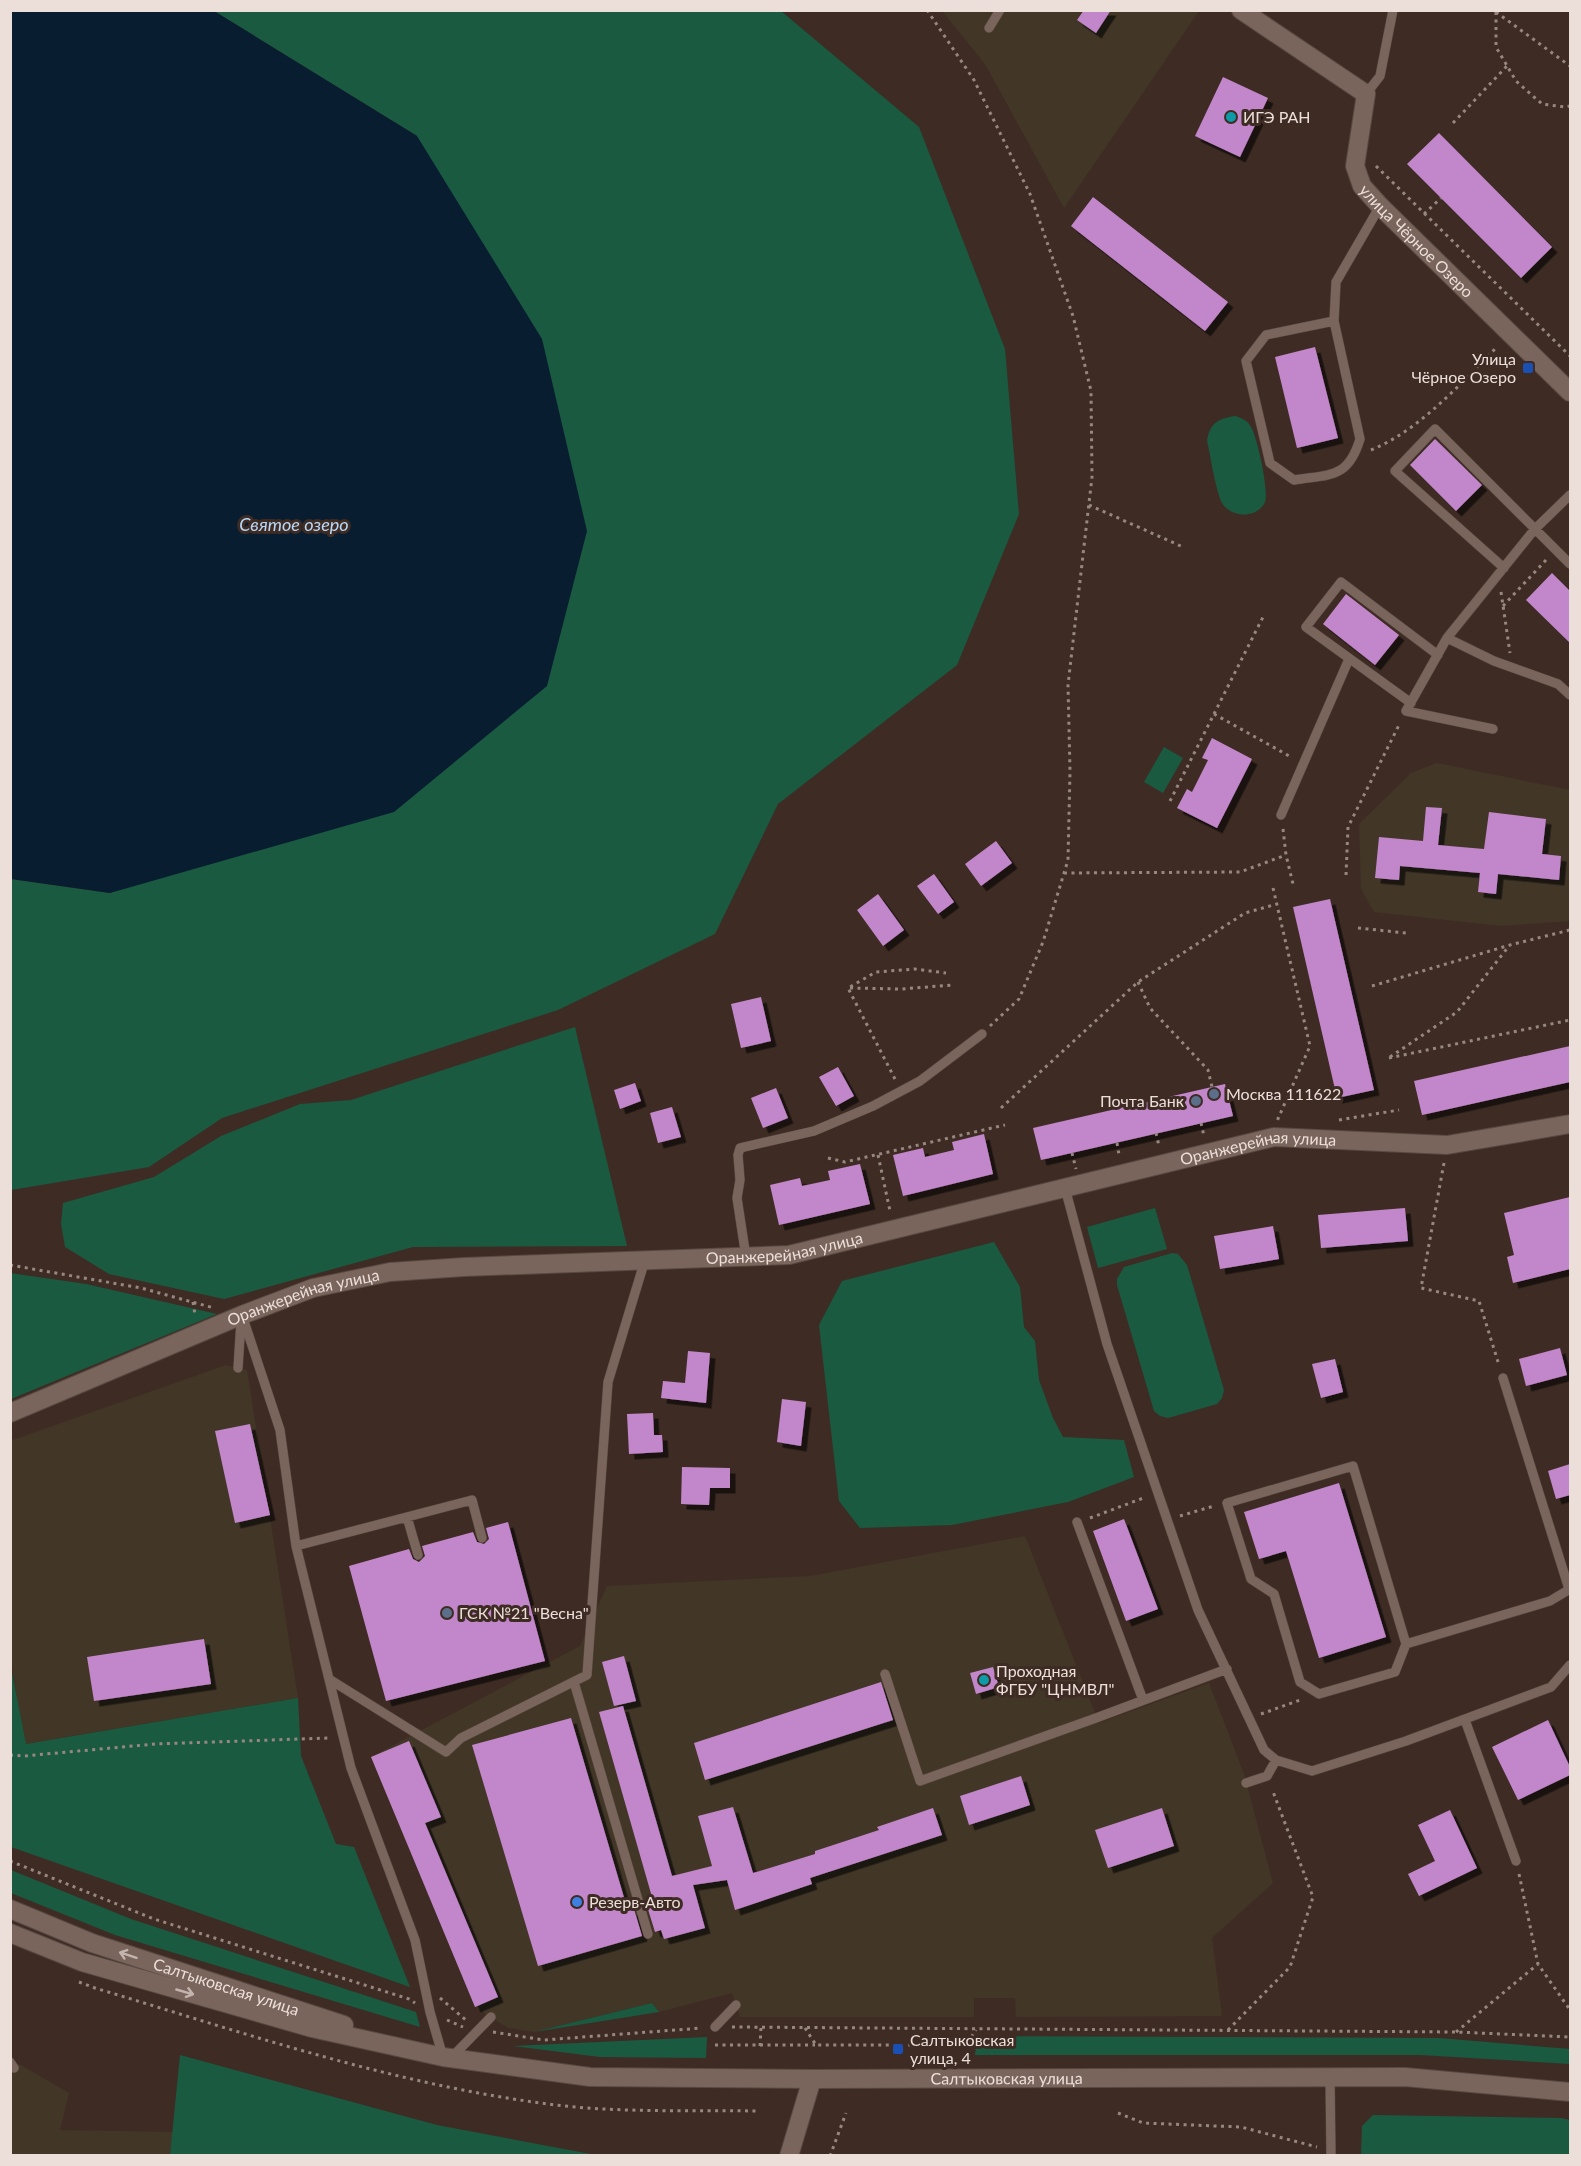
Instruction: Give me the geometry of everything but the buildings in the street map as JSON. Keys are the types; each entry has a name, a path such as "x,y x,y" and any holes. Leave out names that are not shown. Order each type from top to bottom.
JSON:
{"street":[{"path":"1245,12 1366,94"},
{"name":"улица Чёрное Озеро","path":"1366,94 1355,166 1362,186 1570,392"},
{"name":"Оранжерейная улица","path":"10,1413 242,1315 313,1288 390,1272 464,1267 789,1255 1274,1137 1447,1145 1570,1124"},
{"name":"Салтыковская улица","path":"10,1909 92,1943 447,2057"},
{"name":"Салтыковская улица","path":"10,1933 82,1962 312,2028 447,2057 590,2077 812,2079 1405,2076 1570,2092"},
{"path":"789,2156 812,2079"}],"lane":[{"path":"989,28 1000,10"},
{"path":"1366,94 1380,76 1394,10"},
{"path":"1334,321 1266,336 1246,361 1270,463 1294,480 1343,471 1355,457 1360,440 1334,321 1336,282 1380,206"},
{"path":"1501,571 1395,471 1435,429 1570,564"},
{"path":"1408,707 1447,638 1534,530 1570,495"},
{"path":"1438,655 1341,582 1306,627 1408,707 1493,729"},
{"path":"1447,638 1494,661 1558,684 1570,695"},
{"path":"1281,815 1349,659"},
{"path":"746,1257 737,1198 740,1180 738,1155 740,1148 814,1131 873,1106 920,1081 982,1034"},
{"path":"1065,1188 1107,1344 1198,1610 1264,1750 1276,1760 1312,1771 1465,1720 1551,1687 1570,1665"},
{"path":"329,1679 446,1752 461,1738 587,1675 608,1382 645,1260"},
{"path":"238,1368 242,1315"},
{"path":"242,1315 280,1430 296,1546 351,1768 415,1941 430,2012 447,2057 491,2017"},
{"path":"1406,1644 1550,1601 1570,1589 1503,1378"},
{"path":"1353,1466 1406,1644 1395,1672 1320,1693 1300,1682 1274,1594 1251,1579 1227,1503 1353,1466"},
{"path":"296,1546 472,1500 482,1538"},
{"path":"407,1517 418,1555"},
{"path":"1077,1522 1143,1700"},
{"path":"885,1674 920,1781 1227,1669"},
{"path":"574,1682 648,1934"},
{"path":"1465,1720 1516,1861"},
{"path":"1246,1783 1267,1776 1276,1760"},
{"path":"715,2027 736,2005"},
{"path":"1330,2076 1331,2153"}],"path":[{"path":"927,10 974,80 1030,194 1073,316 1091,391 1092,477 1068,685 1070,771 1068,860 1043,942 1019,999 982,1034"},
{"path":"1495,11 1570,66"},
{"path":"1495,11 1496,47 1516,81 1542,104 1570,106"},
{"path":"1453,123 1507,66"},
{"path":"1373,163 1570,356"},
{"path":"1424,214 1441,198"},
{"path":"1355,457 1379,447 1435,409 1501,344"},
{"path":"1089,504 1183,547"},
{"path":"1503,606 1556,550"},
{"path":"1501,571 1503,606 1513,667"},
{"path":"1170,801 1263,617"},
{"path":"1346,874 1348,827 1408,707"},
{"path":"1214,714 1304,764"},
{"path":"1281,815 1286,855 1293,884"},
{"path":"1064,873 1240,872 1286,855"},
{"path":"1273,888 1310,1046 1277,1121"},
{"path":"1001,1108 1138,982 1245,913 1276,904"},
{"path":"1358,928 1406,933"},
{"path":"1372,986 1510,945 1570,930"},
{"path":"1510,945 1457,1012 1389,1058 1570,1020"},
{"path":"848,988 876,972 915,969 946,973"},
{"path":"1138,982 1150,1008 1208,1070 1212,1087"},
{"path":"848,988 901,989 953,985"},
{"path":"848,988 901,1091"},
{"path":"1329,1122 1399,1110"},
{"path":"828,1158 845,1162 1005,1125"},
{"path":"1447,1145 1421,1288 1479,1300 1503,1378"},
{"path":"878,1155 890,1211"},
{"path":"10,1264 141,1288 223,1310"},
{"path":"1077,1522 1158,1493"},
{"path":"1173,1518 1227,1503"},
{"path":"1260,1714 1320,1693"},
{"path":"10,1755 24,1756 155,1744 344,1737"},
{"path":"1228,2030 1290,1967 1313,1898 1267,1776"},
{"path":"10,1861 154,1919 409,1999 460,2026 544,2040 715,2027 1456,2032 1570,2037"},
{"path":"1516,1861 1538,1964 1570,2010"},
{"path":"1456,2032 1538,1964"},
{"path":"424,1984 464,2019"},
{"path":"760,2046 761,2027"},
{"path":"806,2028 816,2044"},
{"path":"715,2045 966,2045 977,2029"},
{"path":"830,2156 846,2113"},
{"path":"1118,2113 1143,2123 1241,2127 1331,2153"}],"shaded area":[{"path":"942,11 1199,11 1064,208 985,64"},
{"path":"1437,763 1570,790 1570,921 1501,926 1374,912 1361,889 1359,824 1411,773"},
{"path":"226,1365 247,1370 298,1698 25,1744 11,1662 10,1441"},
{"path":"1025,1536 1099,1723 1209,1683 1244,1774 1273,1883 1212,1938 1222,2016 1016,2017 1015,1998 974,1998 974,2017 740,2017 732,1993 659,2012 652,2003 534,2032 508,2028 475,2007 371,1757 580,1646 607,1586 810,1576"},
{"path":"19,2064 69,2093 60,2130 173,2132 170,2155 11,2156 11,2071"}],"green space":[{"path":"214,11 781,11 919,127 1005,349 1019,514 957,665 778,804 715,934 558,1010 222,1118 149,1167 11,1190 11,879 110,893 417,136"},
{"path":"1235,416 1245,420 1251,426 1257,444 1266,496 1261,508 1244,515 1231,512 1222,503 1215,482 1207,440 1216,422"},
{"path":"1164,747 1183,758 1163,793 1144,782"},
{"path":"575,1027 627,1246 413,1247 224,1299 109,1274 65,1247 61,1224 63,1203 154,1177 221,1136 300,1104 351,1100"},
{"path":"1155,1208 1167,1249 1098,1268 1087,1227"},
{"path":"994,1242 1020,1287 1024,1327 1035,1341 1039,1380 1053,1418 1063,1437 1124,1440 1134,1477 1068,1502 952,1525 860,1528 839,1501 819,1325 842,1281"},
{"path":"1172,1253 1178,1254 1187,1265 1224,1390 1217,1404 1168,1418 1154,1411 1117,1279 1124,1267"},
{"path":"10,1273 86,1284 217,1314 11,1399"},
{"path":"10,1662 26,1744 298,1698 301,1756 336,1844 354,1847 410,1987 11,1847"},
{"path":"11,1870 131,1919 416,2012 420,2027 115,1935 11,1893"},
{"path":"652,2003 659,2012 534,2032"},
{"path":"977,2036 1439,2038 1570,2049 1570,2064 1420,2055 975,2055"},
{"path":"707,2037 706,2058 600,2057 513,2046"},
{"path":"180,2055 437,2125 596,2155 170,2155"},
{"path":"1373,2115 1561,2118 1570,2120 1570,2155 1361,2155 1362,2126"}],"water":[{"name":"Святое озеро","path":"11,10 214,11 417,136 542,339 587,531 547,686 394,812 110,893 11,879"}],"place":[{"name":"ИГЭ РАН","path":"1231,117"},
{"name":"Улица Чёрное Озеро","path":"1528,368"},
{"name":"Москва 111622","path":"1214,1094"},
{"name":"Почта Банк","path":"1196,1101"},
{"name":"ГСК №21 \"Весна\"","path":"447,1613"},
{"name":"Проходная ФГБУ \"ЦНМВЛ\"","path":"984,1680"},
{"name":"Резерв-Авто","path":"577,1902"},
{"name":"Салтыковская улица, 4","path":"898,2049"}]}
